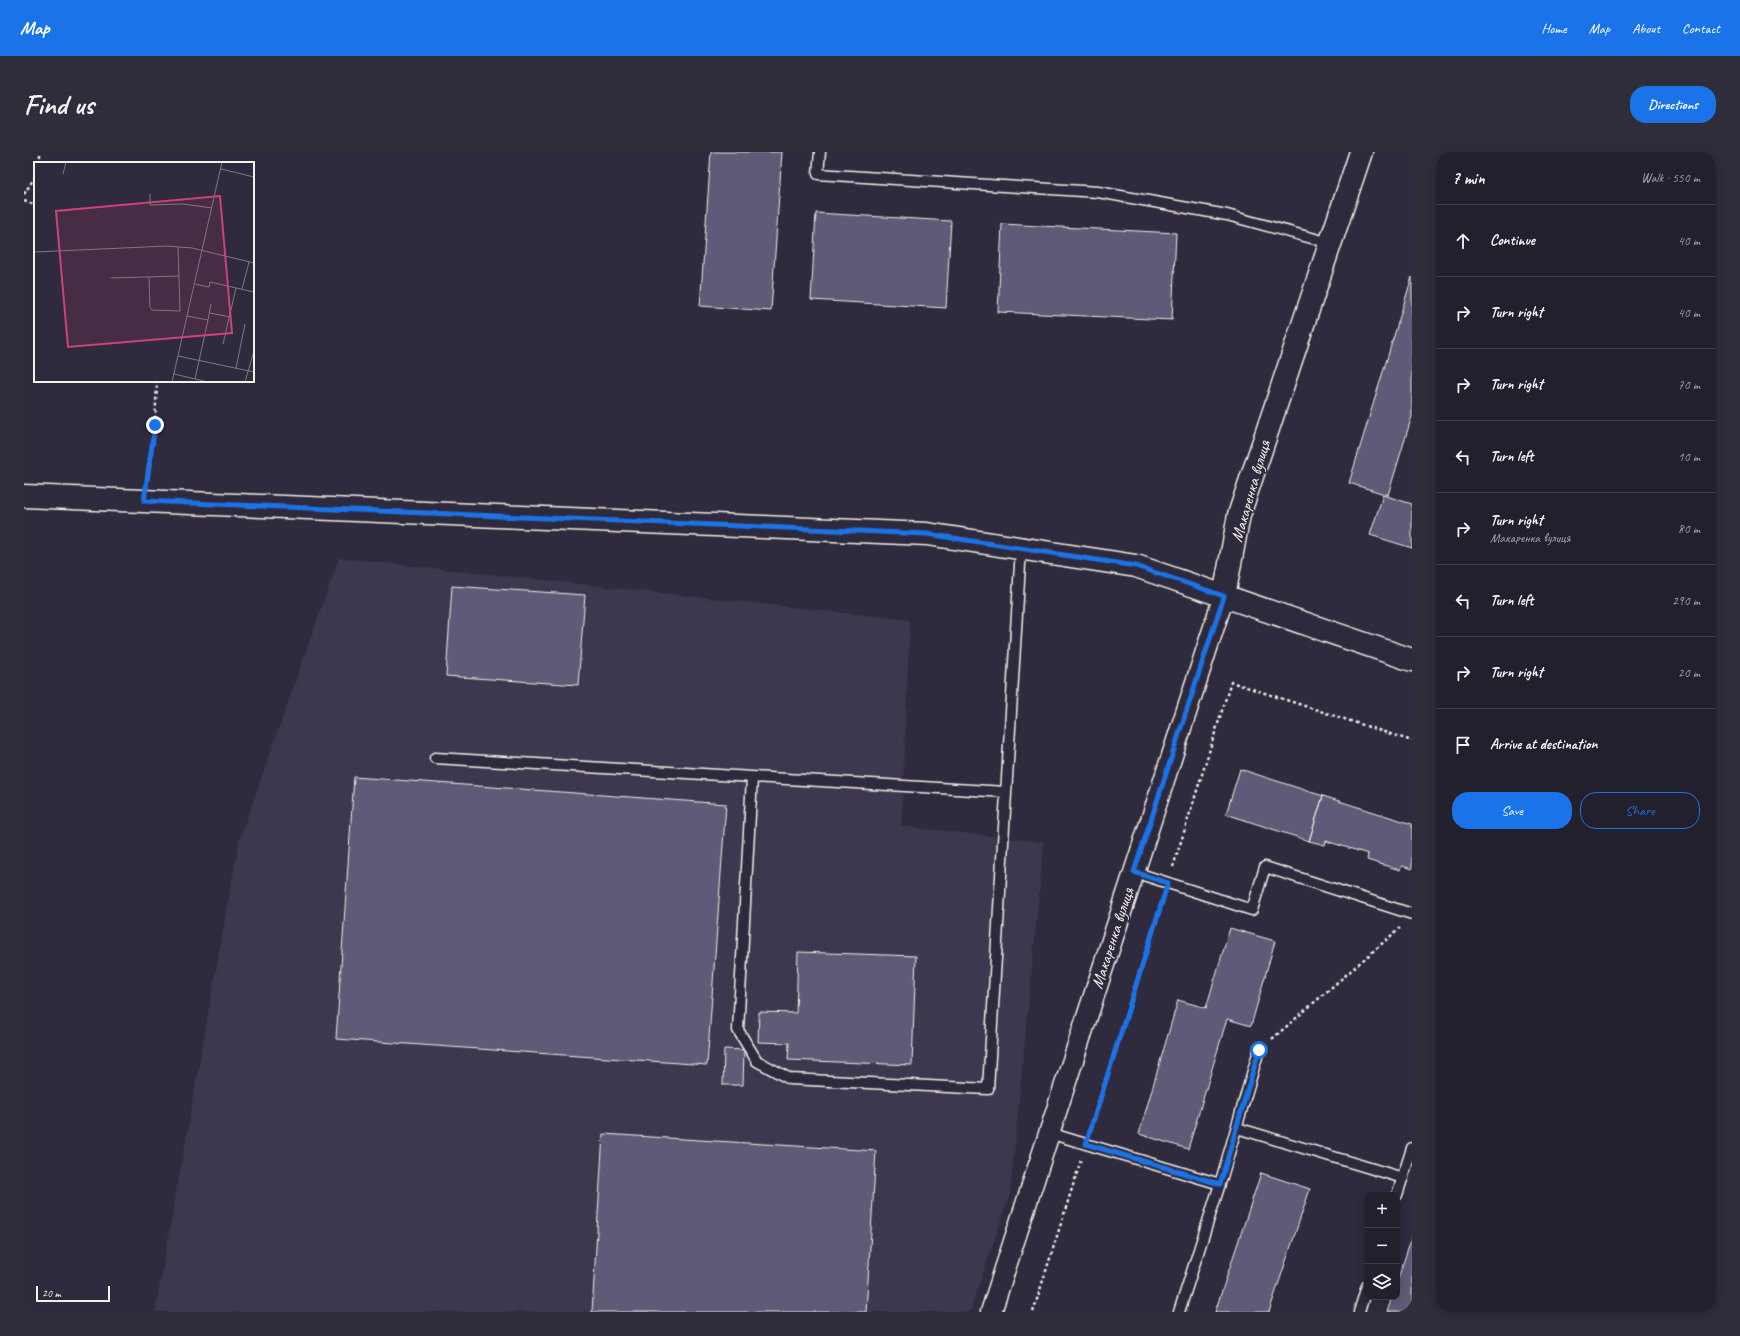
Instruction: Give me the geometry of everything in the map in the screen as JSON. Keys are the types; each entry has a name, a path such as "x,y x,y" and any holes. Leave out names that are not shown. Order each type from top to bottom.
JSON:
{"main road":[{"name":"Макаренка вулиця","path":"1224,596 1239,515 1361,152"},
{"path":"24,496 927,534 1136,566 1412,660"}],"street":[{"name":"Макаренка вулиця","path":"991,1312 1224,596"}],"lane":[{"path":"820,152 818,174 1098,192 1227,215 1330,243"},
{"path":"752,778 738,1030 757,1061 790,1079 988,1089 1020,548"},
{"path":"435,758 1006,792"},
{"path":"1134,872 1252,910 1265,867 1412,914"},
{"path":"1179,1312 1220,1184 1259,1050"},
{"path":"1237,1128 1402,1178"},
{"path":"1049,1133 1220,1184"},
{"path":"1398,1192 1412,1148"},
{"path":"1359,1312 1364,1296"}],"path":[{"path":"24,194 34,179"},
{"path":"24,201 34,205"},
{"path":"144,501 155,425 157,382"},
{"path":"1033,1312 1231,682 1412,740"},
{"path":"1259,1050 1400,928"}],"shaded area":[{"path":"339,558 910,620 901,826 1044,842 1010,1194 970,1312 155,1312 239,841"}],"building":[{"path":"711,152 782,152 771,311 700,306"},
{"path":"816,213 951,221 946,308 811,300"},
{"path":"1002,224 1176,233 1172,320 998,312"},
{"path":"1412,277 1412,416 1388,495 1349,483"},
{"path":"1383,495 1412,504 1412,548 1370,535"},
{"path":"452,586 585,595 578,685 446,676"},
{"path":"1240,769 1323,796 1309,841 1226,814"},
{"path":"354,777 726,804 707,1065 336,1039"},
{"path":"1323,796 1412,824 1412,869 1402,866 1400,870 1367,860 1368,854 1326,841 1325,845 1309,841"},
{"path":"1230,928 1275,941 1251,1026 1227,1019 1188,1149 1139,1134 1178,1000 1206,1008"},
{"path":"798,952 916,956 912,1065 788,1060 789,1043 758,1042 759,1012 796,1013"},
{"path":"724,1049 744,1050 743,1085 723,1085"},
{"path":"603,1134 876,1151 866,1312 592,1312"},
{"path":"1261,1173 1310,1189 1269,1312 1215,1312"},
{"path":"1412,1236 1412,1312 1387,1312 1391,1300 1400,1300 1400,1273"}],"route":[{"path":"155,425 144,501 927,534 1136,566 1224,596 1134,872 1168,883 1086,1144 1220,1184 1259,1050"}]}
